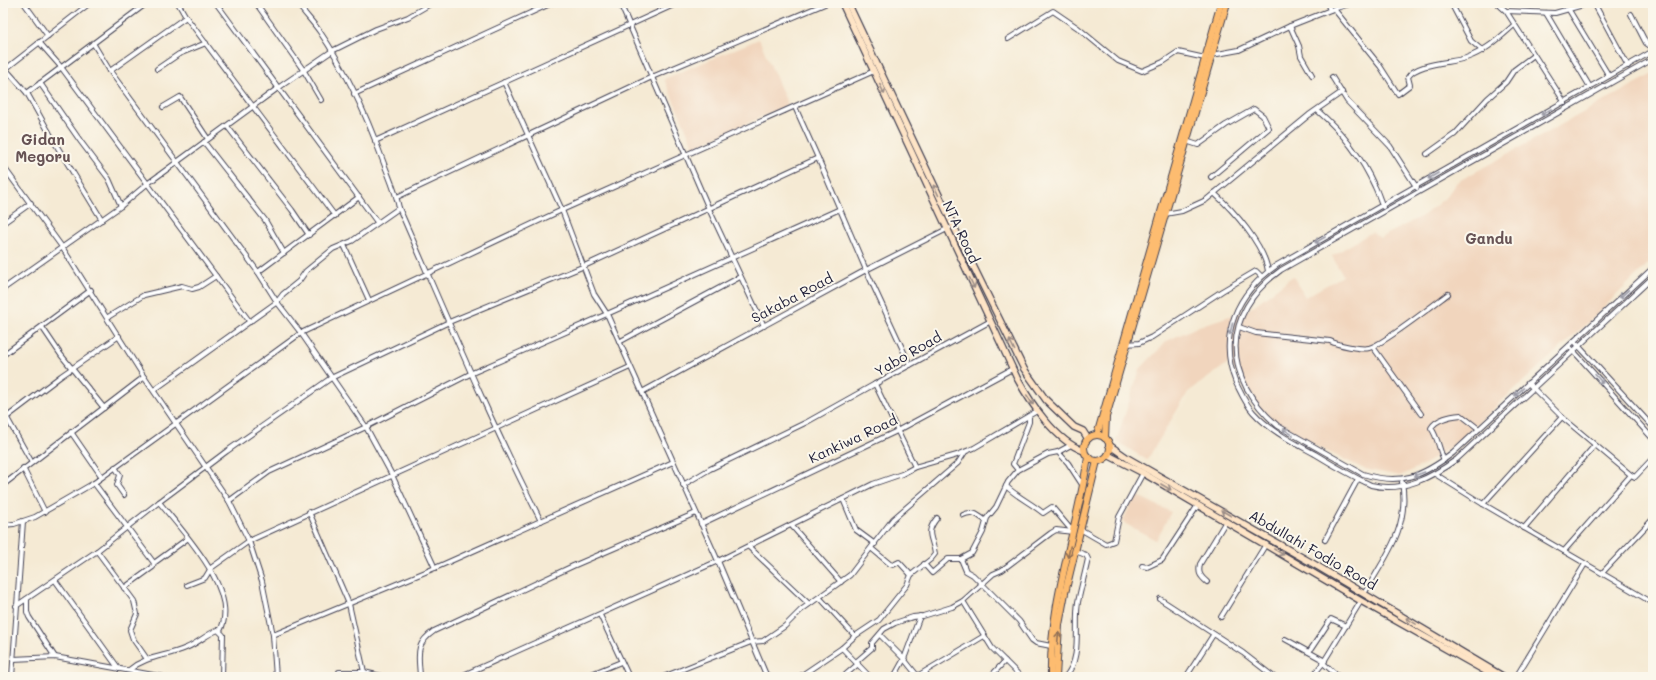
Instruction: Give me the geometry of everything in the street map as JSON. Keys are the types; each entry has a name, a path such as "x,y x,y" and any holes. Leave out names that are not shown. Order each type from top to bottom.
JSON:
{"main road":[{"name":"NTA Road","path":"842,3 1012,369 1044,420 1071,445 1084,451"},
{"name":"NTA Road","path":"848,3 954,227 1024,369 1046,400 1074,427 1083,431 1088,439"},
{"path":"1097,435 1221,3"},
{"path":"1056,677 1059,625 1080,529 1097,461 1108,455 1109,445 1105,438 1106,416 1227,3"},
{"path":"1097,461 1088,457 1084,451 1084,447 1088,439 1097,435 1105,438"},
{"name":"Abdullahi Fodio Road","path":"1109,445 1129,459 1364,594 1504,677"},
{"name":"Abdullahi Fodio Road","path":"1108,455 1143,473 1361,601 1497,677"},
{"path":"1051,677 1051,646 1055,608 1084,487 1088,457"}],"street":[{"path":"24,3 48,36"},
{"path":"27,93 147,3"},
{"path":"178,3 253,108 335,216"},
{"path":"216,3 378,222"},
{"path":"256,3 304,71 321,100"},
{"path":"306,3 298,5 319,30 332,51 354,94 376,141 397,197 399,208 472,373 541,521"},
{"path":"3,289 102,220 148,184 253,108 278,88 332,51 376,29 408,17 432,3"},
{"path":"354,94 552,3"},
{"path":"620,3 687,154 708,209 764,326"},
{"path":"376,141 678,3"},
{"path":"397,197 652,77 827,3"},
{"path":"1328,3 1332,10 1380,66 1398,94 1410,85 1408,77 1416,70 1483,51 1514,25"},
{"path":"1212,55 1239,50 1290,26 1354,3"},
{"path":"1451,3 1471,42 1483,51"},
{"path":"1496,3 1506,11 1568,107"},
{"path":"1506,11 1546,13 1569,10 1589,3"},
{"path":"1594,3 1628,66"},
{"path":"87,4 4,69 27,93 55,143 102,220"},
{"path":"1569,10 1609,76"},
{"path":"1008,39 1053,11 1078,28 1118,61 1142,71 1163,62 1178,52 1205,58"},
{"path":"1546,13 1590,86"},
{"path":"1631,14 1646,43 1653,48"},
{"path":"110,71 186,16"},
{"path":"1290,26 1299,46 1300,56 1312,75"},
{"path":"39,42 61,67 250,322"},
{"path":"93,43 110,71 258,272 277,302 301,333 366,427 392,475 435,568"},
{"path":"157,69 179,54 206,43"},
{"path":"1653,51 1382,205 1261,276 1247,292 1233,320 1227,344 1232,372 1243,399 1252,411 1272,430 1358,479 1378,487 1402,485 1420,481 1435,474 1457,459 1578,345 1653,277"},
{"path":"1427,154 1456,134 1506,82 1514,70 1534,55"},
{"path":"1653,59 1281,270 1265,282 1253,296 1238,327 1234,345 1238,370 1249,395 1272,421 1302,440 1364,474 1379,478 1401,479 1423,473 1444,460 1653,268"},
{"path":"3,525 14,524 45,512 94,483 301,333 562,210 874,71"},
{"path":"1332,77 1347,101 1390,146 1419,192"},
{"path":"504,82 529,134 562,210 582,266 594,294 607,314 718,561 766,677"},
{"path":"40,83 109,179 121,206"},
{"path":"1165,214 1182,211 1206,200 1309,115 1342,92"},
{"path":"163,107 180,98 206,141 265,220 284,253"},
{"path":"795,107 866,270 910,365"},
{"path":"1186,141 1198,145 1226,124 1254,109 1268,124 1269,128 1211,177"},
{"path":"1318,110 1357,156 1375,187 1385,211"},
{"path":"227,126 292,210 309,235"},
{"path":"16,606 97,551 206,467 331,378 449,322 582,266 818,158"},
{"path":"3,166 62,247 91,290 144,377 175,424 229,500 249,541 262,581 273,635 276,677"},
{"path":"1214,193 1228,205 1247,229 1266,261 1268,271"},
{"path":"258,272 359,197"},
{"path":"3,224 31,203"},
{"path":"154,390 277,302 283,294 299,281 306,271 333,249 344,245 399,208"},
{"path":"229,500 269,472 366,427 472,373 607,314 840,208"},
{"name":"Sakaba Road","path":"642,392 866,270 947,229 954,227"},
{"path":"344,245 369,300"},
{"path":"1127,344 1139,344 1152,337 1222,291 1256,271 1261,276"},
{"path":"108,317 144,295 182,286 192,289 199,287 216,276"},
{"path":"619,342 740,277"},
{"path":"3,355 91,290"},
{"path":"1238,327 1256,333 1330,341 1336,344 1368,348 1373,347 1448,294"},
{"name":"Yabo Road","path":"915,467 875,384 989,322"},
{"path":"42,327 104,408"},
{"path":"3,420 72,368 119,336"},
{"path":"1574,341 1653,427"},
{"path":"1569,346 1653,439"},
{"path":"1373,347 1421,414"},
{"path":"187,585 205,578 211,568 249,541 497,426 630,367"},
{"name":"Kankiwa Road","path":"701,524 898,431 1012,369"},
{"path":"3,485 31,461 144,377"},
{"path":"1528,383 1562,417 1631,475 1635,477 1653,458"},
{"path":"683,485 710,468 807,422 875,384"},
{"path":"459,677 749,547 874,484 902,474 915,467 966,452 1037,411"},
{"path":"3,412 31,461"},
{"path":"1444,460 1436,442 1435,434 1431,428 1434,424 1452,416 1461,415 1479,429"},
{"path":"1018,470 1013,464 1029,422 1029,416"},
{"path":"1483,504 1562,417"},
{"path":"70,432 102,477"},
{"path":"1299,445 1302,440"},
{"path":"924,564 932,572 948,559 961,559 972,553 983,532 986,521 996,507 1006,486 1018,470 1048,454 1058,452 1071,445"},
{"path":"1524,528 1595,445"},
{"path":"663,677 751,642 763,641 785,626 809,604 820,598 850,575 872,549 893,519 958,463 966,452"},
{"path":"1058,452 1068,463 1084,487"},
{"path":"273,635 435,568 673,462"},
{"path":"115,467 120,474 117,485 124,494"},
{"path":"23,468 45,512"},
{"path":"1080,529 1106,544 1114,540 1119,517 1143,473"},
{"path":"1435,474 1483,504 1585,564 1603,572 1653,603"},
{"path":"1564,551 1631,475"},
{"path":"1324,540 1358,479"},
{"path":"1364,594 1396,540 1403,516 1401,479"},
{"path":"94,483 154,563"},
{"path":"1006,486 1017,497 1022,498 1043,513 1052,507 1073,532"},
{"path":"843,499 856,530 875,544"},
{"path":"129,670 147,659 184,649 220,630 224,623 224,603 211,568 159,502"},
{"path":"1142,566 1147,567 1162,560 1198,505"},
{"path":"310,512 349,604 364,672"},
{"path":"963,515 968,512 976,513 986,521"},
{"path":"420,677 419,648 426,637 434,631 574,566 696,513"},
{"path":"799,677 842,648 855,636 880,620 907,585 911,574 931,559 935,554 930,540 930,531 932,524 937,518"},
{"path":"1603,572 1653,519"},
{"path":"12,677 23,521"},
{"path":"1206,582 1200,577 1198,570 1200,564 1226,521"},
{"path":"791,525 841,582"},
{"path":"843,677 858,664 857,661 872,648 872,643 884,629 895,623 952,607 963,600 993,574 1002,570 1051,533 1056,530 1073,532"},
{"path":"124,588 153,568 154,563 187,539"},
{"path":"1221,617 1266,544"},
{"path":"749,547 809,604"},
{"path":"872,549 890,564 893,565 899,562 911,574"},
{"path":"97,551 134,601 137,609 130,630 133,639 147,659"},
{"path":"1065,677 1072,668 1075,655 1078,603 1088,559 1086,555 1075,551"},
{"path":"961,559 966,571 971,573 1019,621 1032,640 1036,643 1051,646"},
{"path":"1516,677 1585,564"},
{"path":"55,580 119,669"},
{"path":"820,598 855,636"},
{"path":"27,599 27,612 29,617 55,657"},
{"path":"1160,599 1213,635 1243,653 1274,677"},
{"path":"963,600 984,636 1021,677"},
{"path":"1312,677 1324,662 1361,601"},
{"path":"600,615 629,677"},
{"path":"894,677 904,658 920,616"},
{"path":"1309,652 1331,619 1346,626"},
{"path":"220,630 223,635 222,677"},
{"path":"880,635 904,658 916,674 925,672 984,636"},
{"path":"1186,677 1213,635"},
{"path":"1285,639 1324,662 1339,677"},
{"path":"842,648 870,677"},
{"path":"13,659 55,657 164,677"},
{"path":"990,677 1005,660"},
{"path":"584,677 621,662"},
{"path":"339,672 364,672 385,677"},
{"path":"674,672 676,677"},
{"path":"925,672 928,677"}],"shaded area":[{"path":"759,39 788,105 694,147 664,79"},
{"path":"1653,74 1653,259 1592,319 1451,447 1425,464 1400,476 1364,469 1314,445 1265,415 1230,362 1188,392 1147,460 1116,441 1140,369 1167,341 1199,326 1248,310 1293,276 1305,297 1343,276 1332,256 1372,232 1380,238 1424,215 1445,198 1457,182"},
{"path":"1136,495 1171,512 1156,540 1122,522"}],"district":[{"name":"Gidan Megoru","path":"43,148"},
{"name":"Gandu","path":"1489,239"}]}
